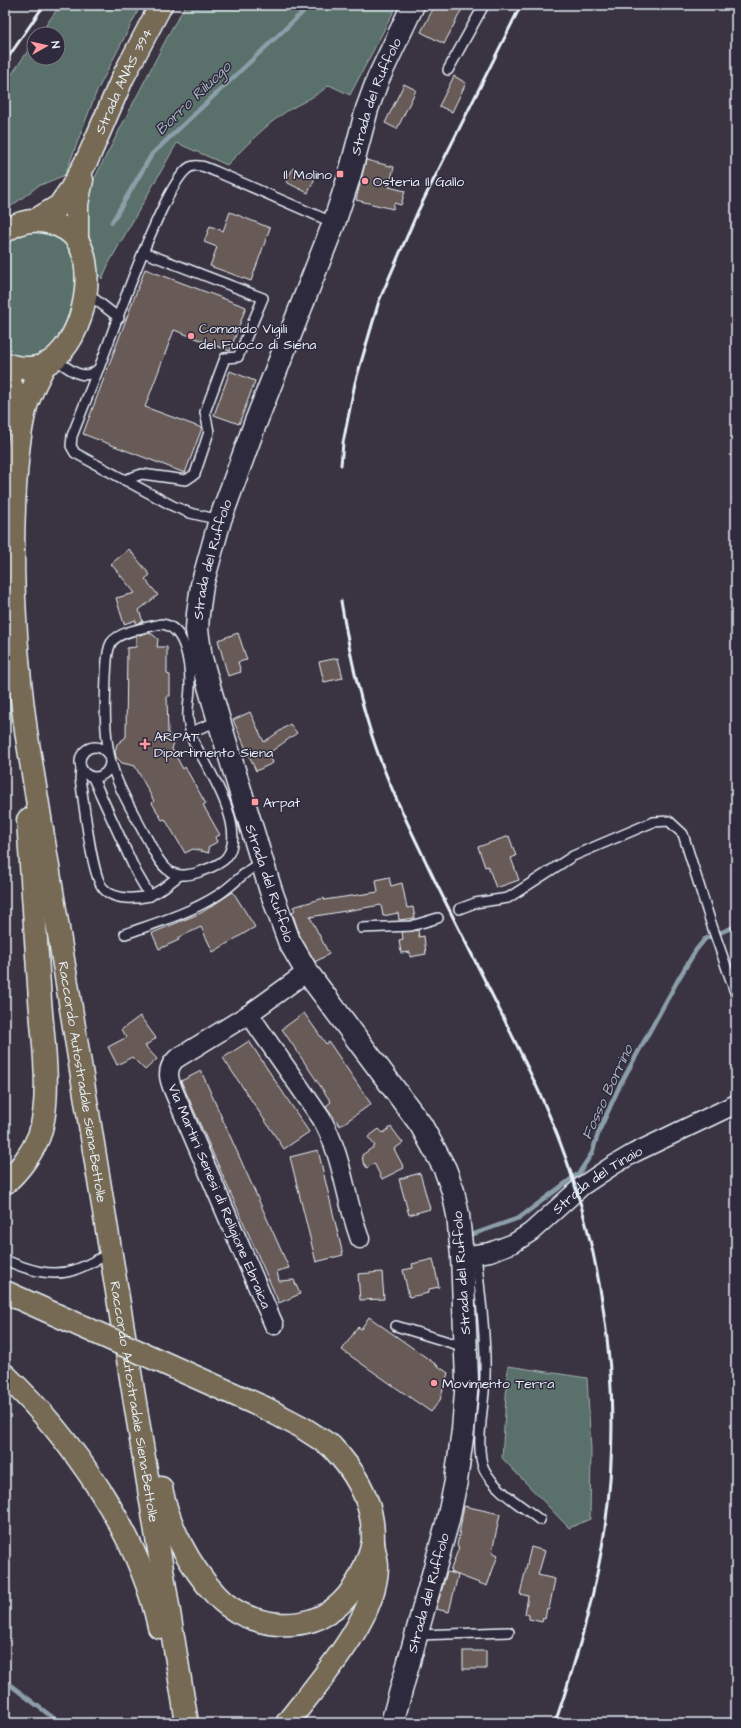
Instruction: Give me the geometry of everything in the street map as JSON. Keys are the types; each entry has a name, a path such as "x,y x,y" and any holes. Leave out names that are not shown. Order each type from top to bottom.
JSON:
{"main road":[{"name":"Strada ANAS 394","path":"36,220 59,206 65,199 88,158 123,77 161,5"},
{"name":"Strada ANAS 394","path":"50,361 63,349 75,328 82,313 86,292 85,261 77,240 77,204 88,158"},
{"name":"Strada ANAS 394","path":"5,231 23,222 36,220 53,224 64,229 77,240"},
{"path":"5,364 26,368 50,361"},
{"name":"Raccordo Autostradale Siena-Bettolle","path":"50,361 30,396 20,437 14,519 13,586 17,657 26,730 187,1723"},
{"name":"Raccordo Autostradale Siena-Bettolle","path":"5,373 15,393 20,437"},
{"path":"5,1183 13,1176 23,1163 38,1136 45,1099 44,1044 25,770 26,730"},
{"path":"101,1192 118,1235 160,1484 165,1505 178,1537 216,1596 229,1606 255,1620 281,1624 308,1621 330,1612 342,1603 352,1591 366,1568 373,1543"},
{"path":"5,1292 265,1408 303,1428 331,1446 346,1463 362,1488 372,1519 373,1543 377,1568 375,1580 371,1597 362,1618 347,1644 287,1723"},
{"path":"5,1376 43,1414 86,1470 117,1522 137,1562 158,1622 176,1723"}],"street":[{"name":"Strada del Ruffolo","path":"392,1723 448,1520 456,1481 466,1401 469,1255 460,1230 453,1191 434,1146 421,1125 307,972 284,930 201,658 198,614 202,585 220,520 252,431 334,223 349,177 367,109 378,79 413,5"},
{"name":"Via Martiri Senesi di Religione Ebraica","path":"274,1325 177,1099 169,1073 171,1065 176,1059 249,1014 307,972"},
{"path":"249,1014 321,1118 331,1136 340,1164 350,1210 360,1239"},
{"name":"Strada del Tinaio","path":"469,1255 490,1252 514,1243 531,1232 582,1186 612,1166 634,1153 736,1104"}],"lane":[{"path":"448,70 484,5"},
{"path":"220,520 190,513 173,506 79,457 72,450 72,436 119,318 143,252 167,200 187,169 196,166 217,172 334,223"},
{"path":"124,480 142,474 186,480 195,474 209,432 205,412 225,358 238,357 263,298 143,252"},
{"path":"86,292 119,318"},
{"path":"50,361 81,375 88,376 94,374 99,368"},
{"path":"81,769 88,776 93,778 103,776 110,768 110,758 106,728 106,691 108,650 111,643 116,638 130,632 161,624 168,624 177,631 185,651 189,670 190,686 188,719 190,732 193,741 226,804 233,836 231,849 226,858 214,866 200,872 180,875 174,874 163,866 127,801 118,781 110,758 108,753 100,747 90,748 82,754 80,759 80,779 98,882 110,894 141,898 150,896 180,875"},
{"path":"190,732 219,721"},
{"path":"93,778 136,872 150,896"},
{"path":"460,909 475,903 508,898 573,856 653,822 669,821 683,834 736,996"},
{"path":"125,934 206,902 220,894 246,870 262,862"},
{"path":"362,928 411,926 438,918"},
{"path":"5,1260 41,1272 64,1273 80,1268 111,1254"},
{"path":"469,1255 484,1330 485,1376 480,1454 484,1469 495,1484 540,1520"},
{"path":"396,1326 466,1348"},
{"path":"417,1635 509,1632"}],"green space":[{"path":"60,5 141,5 96,93 65,175 38,186 5,211 5,84 26,54 26,66 66,66 66,26 46,26"},
{"path":"186,5 397,5 350,95 329,85 314,96 287,111 271,123 227,165 177,143 110,261 102,279 97,272 87,237 83,216 91,185 173,26"},
{"path":"41,230 55,236 67,245 73,253 78,277 76,302 72,315 61,336 47,352 42,355 32,357 5,355 5,244 17,234"},
{"path":"5,662 12,723 5,724"},
{"path":"508,1366 587,1378 591,1450 590,1519 569,1528 502,1458"}],"building":[{"path":"435,5 464,5 444,44 421,32"},
{"path":"454,76 466,83 452,112 439,106"},
{"path":"404,84 416,90 397,129 385,123"},
{"path":"366,160 394,167 389,187 405,191 401,205 394,203 393,209 356,200"},
{"path":"293,168 315,178 308,193 286,182"},
{"path":"230,212 270,228 251,281 210,266 217,247 204,242 210,226 223,231"},
{"path":"145,269 246,307 230,351 174,330 145,407 202,428 185,473 83,434"},
{"path":"230,371 255,381 239,424 214,415"},
{"path":"129,549 150,575 145,579 158,595 139,610 143,622 136,624 136,620 124,624 116,598 135,593 111,564"},
{"name":"ARPAT Dipartimento Siena","path":"146,633 152,634 158,639 157,647 167,647 167,674 170,675 170,696 167,696 168,734 175,739 172,749 183,769 185,767 206,804 203,805 220,835 215,837 217,842 208,847 209,853 193,849 185,853 165,819 162,820 152,803 154,801 135,766 122,763 116,757 115,751 117,744 126,737 127,648 136,647 136,636"},
{"path":"238,633 247,660 238,662 241,672 228,676 218,640"},
{"path":"338,658 343,678 324,682 319,662"},
{"path":"250,712 264,742 290,724 297,733 269,753 273,763 256,771 233,720"},
{"path":"509,836 516,856 511,858 519,880 496,888 488,866 485,867 478,847"},
{"path":"389,877 391,886 402,883 407,908 413,907 415,918 399,920 398,913 383,916 381,905 310,917 329,954 315,962 300,936 292,912 295,910 293,907 324,898 324,900 378,892 376,880"},
{"path":"233,892 255,927 213,952 201,927 178,938 179,940 159,949 152,933 201,913"},
{"path":"418,930 419,937 424,936 426,954 410,957 410,952 401,953 399,940 403,939 402,932"},
{"path":"304,1013 326,1044 329,1042 371,1104 340,1126 326,1106 331,1102 282,1029"},
{"path":"140,1016 156,1038 145,1046 157,1059 145,1070 132,1057 117,1065 108,1047 127,1037 121,1030"},
{"path":"249,1041 309,1132 284,1149 223,1058"},
{"path":"201,1071 289,1268 277,1271 279,1281 294,1280 300,1294 279,1303 181,1081"},
{"path":"391,1127 403,1143 394,1149 404,1168 382,1179 374,1163 367,1168 363,1162 362,1155 375,1146 368,1137 379,1129 383,1133"},
{"path":"318,1150 343,1255 316,1262 290,1157"},
{"path":"420,1173 430,1209 409,1215 399,1179"},
{"path":"433,1259 439,1287 429,1289 429,1293 409,1297 403,1270 413,1268 412,1264"},
{"path":"382,1272 384,1299 360,1300 358,1274"},
{"path":"369,1317 448,1373 440,1400 431,1412 342,1350 358,1327 361,1329"},
{"path":"464,1506 500,1514 492,1552 498,1555 487,1586 450,1572 459,1547 457,1546"},
{"path":"531,1547 545,1551 538,1575 555,1579 549,1609 547,1608 545,1619 543,1618 542,1622 529,1619 529,1615 525,1614 528,1596 520,1594"},
{"path":"447,1572 458,1575 449,1612 436,1609"},
{"path":"463,1651 486,1651 486,1669 463,1669"}],"waterway":[{"name":"Borro Riluogo","path":"112,222 152,154 303,12 308,5"},
{"name":"Fosso Borrino","path":"468,1236 519,1218 579,1173 592,1153 599,1131 620,1085 696,950 705,939 736,926"},
{"path":"5,1681 60,1723"}],"railway":[{"path":"5,62 44,5"},
{"path":"341,465 343,443 355,383 379,301 418,211 521,5"},
{"path":"341,601 359,692 369,728 381,762 403,814 435,881 502,1014 540,1094 561,1145 579,1198 593,1251 603,1306 609,1361 612,1417 610,1473 605,1528 591,1602 578,1651 555,1723"}],"place":[{"name":"Il Molino","path":"340,174"},
{"name":"Osteria Il Gallo","path":"365,181"},
{"name":"Comando Vigili del Fuoco di Siena","path":"191,336"},
{"name":"ARPAT Dipartimento Siena","path":"145,744"},
{"name":"Arpat","path":"255,802"},
{"name":"Movimento Terra","path":"434,1383"}]}
